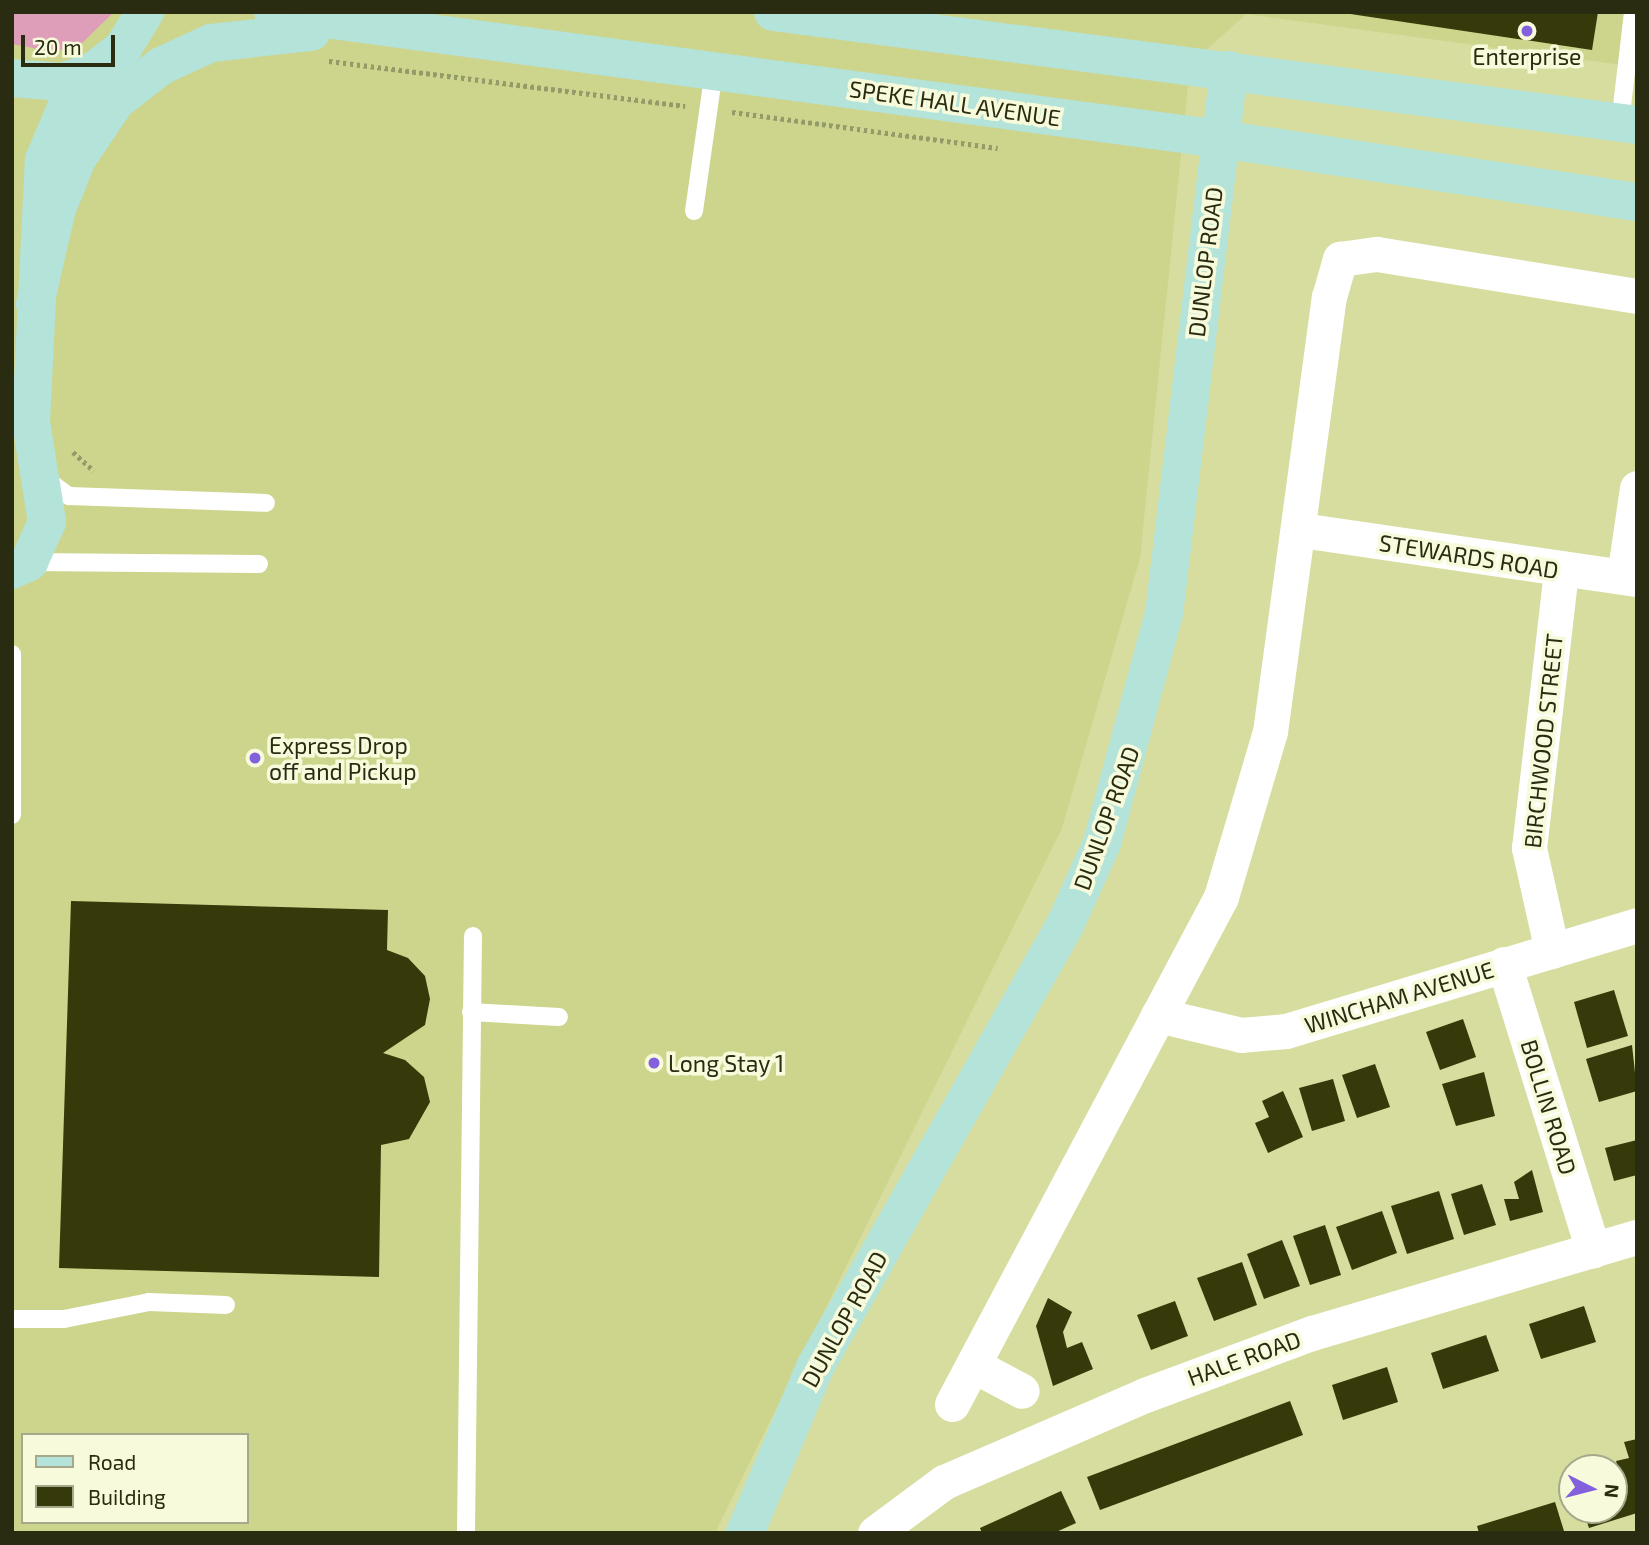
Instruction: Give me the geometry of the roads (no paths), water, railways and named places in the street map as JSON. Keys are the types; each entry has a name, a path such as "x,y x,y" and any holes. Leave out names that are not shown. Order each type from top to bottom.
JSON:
{"street":[{"name":"SPEKE HALL AVENUE","path":"273,12 1220,139 1637,202"},
{"path":"773,12 1628,124"},
{"path":"21,566 47,522 30,422 44,160 66,108 95,70 123,48 152,14"},
{"path":"35,304 57,209 76,159 104,116 136,82 186,54 232,40 305,32 435,34"},
{"path":"12,78 62,82 95,70"},
{"name":"DUNLOP ROAD","path":"746,1533 816,1367 1065,925 1102,843 1164,614 1229,70"},
{"path":"953,1404 1221,897 1247,822 1270,732 1301,530 1329,297 1340,259 1377,254 1637,296"},
{"path":"1630,578 1637,488"},
{"name":"STEWARDS ROAD","path":"1301,530 1560,570 1630,578"},
{"name":"BIRCHWOOD STREET","path":"1552,951 1529,848 1560,570"},
{"name":"WINCHAM AVENUE","path":"1158,1015 1241,1035 1286,1031 1637,925"},
{"name":"BOLLIN ROAD","path":"1504,964 1593,1250"},
{"name":"HALE ROAD","path":"875,1533 944,1482 1145,1395 1312,1333 1637,1237"},
{"path":"973,1364 1022,1391"}],"lane":[{"path":"1628,124 1633,12"},
{"path":"694,211 713,71"},
{"path":"41,475 69,496 266,503"},
{"path":"21,566 258,564"},
{"path":"12,654 12,815"},
{"path":"466,1533 473,936"},
{"path":"471,1012 559,1017"},
{"path":"12,1319 64,1319 149,1302 226,1305"}],"place":[{"name":"Enterprise","path":"1527,31"},
{"name":"Express Drop off and Pickup","path":"255,758"},
{"name":"Long Stay 1","path":"654,1063"}]}
